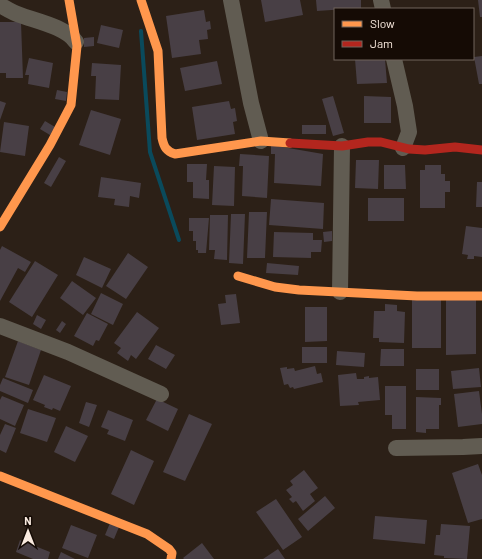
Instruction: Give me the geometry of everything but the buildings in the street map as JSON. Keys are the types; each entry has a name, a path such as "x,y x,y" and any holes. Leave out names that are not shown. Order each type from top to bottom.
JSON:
{"street":[{"path":"0,227 50,145 71,105 76,42 69,0"},
{"path":"141,0 158,51 162,138 164,148 168,152 175,154 261,141 342,146 368,142 381,142 403,148 425,150 455,147 482,150"},
{"path":"231,0 251,103 261,141"},
{"path":"0,5 18,14 51,25 73,37 76,42"},
{"path":"394,60 405,106 409,132 403,148"},
{"path":"340,292 342,146"},
{"path":"238,276 275,287 299,290 417,296 482,296"},
{"path":"0,326 68,352 161,394"},
{"path":"396,448 482,446"},
{"path":"0,476 146,534 163,544 172,553 171,559"}],"waterway":[{"path":"141,31 150,152 179,240"}],"traffic: slow":[{"path":"0,227 50,145 71,105 77,46 69,0"},
{"path":"141,0 158,51 162,138 169,152 175,154 261,141 290,143"},
{"path":"238,276 275,287 299,290 417,296 482,296"},
{"path":"0,476 147,534 169,549 172,553 171,559"}],"traffic: jam":[{"path":"290,143 342,146 368,142 381,142 409,149 425,150 455,147 482,150"}]}
